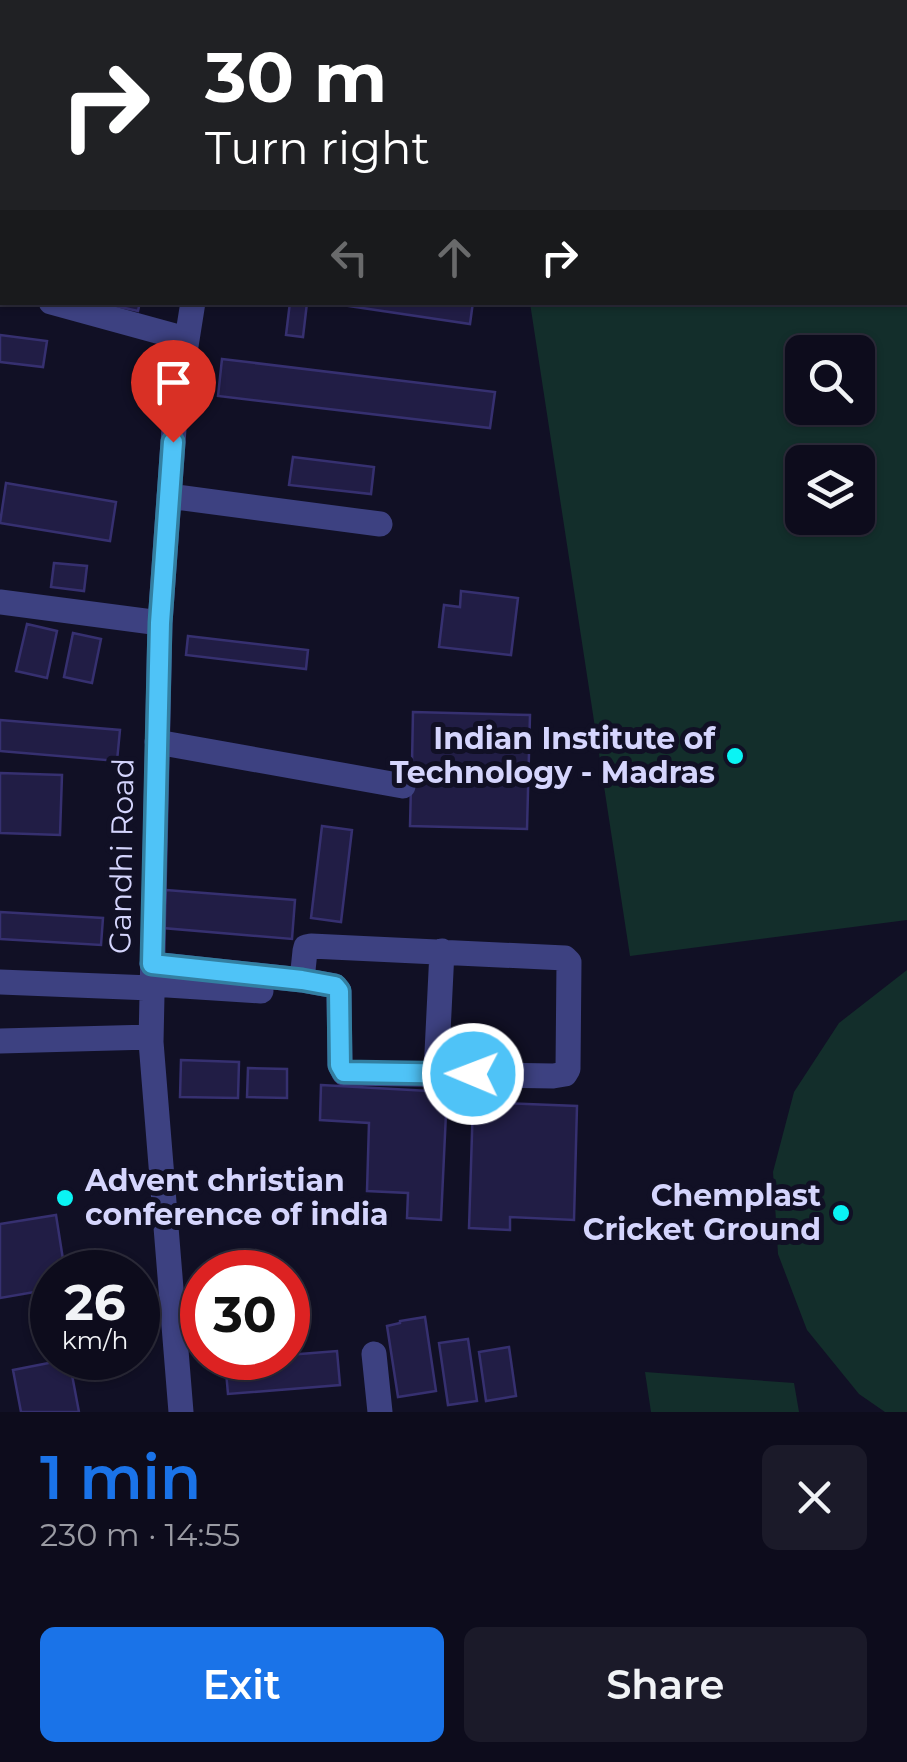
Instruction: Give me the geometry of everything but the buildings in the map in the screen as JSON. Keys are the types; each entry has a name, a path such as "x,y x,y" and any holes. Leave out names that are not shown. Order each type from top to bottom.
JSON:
{"street":[{"path":"61,305 186,339"},
{"name":"Gandhi Road","path":"182,1412 151,1036 160,623 175,415 192,305"},
{"path":"169,496 380,524"},
{"path":"0,602 160,623"},
{"path":"157,742 403,786"},
{"path":"0,982 302,980 335,986 339,991 340,1065 344,1072 553,1076 565,1074 570,1064 569,962 561,957 306,947 302,980"},
{"path":"436,1073 442,951"},
{"path":"152,979 277,992"},
{"path":"0,1041 151,1036"},
{"path":"374,1354 380,1412"}],"green space":[{"path":"530,305 907,305 907,920 630,956"},
{"name":"Chemplast Cricket Ground","path":"907,970 907,1412 885,1412 859,1394 807,1330 778,1254 773,1172 794,1092 839,1023"},
{"path":"645,1372 794,1383 799,1412 651,1412"}],"place":[{"name":"Indian Institute of Technology - Madras","path":"735,756"},
{"name":"Advent christian conference of india","path":"65,1198"},
{"name":"Chemplast Cricket Ground","path":"841,1213"}],"route":[{"path":"173,442 160,623 152,964 335,986 339,991 340,1065 344,1072 473,1074"}]}
